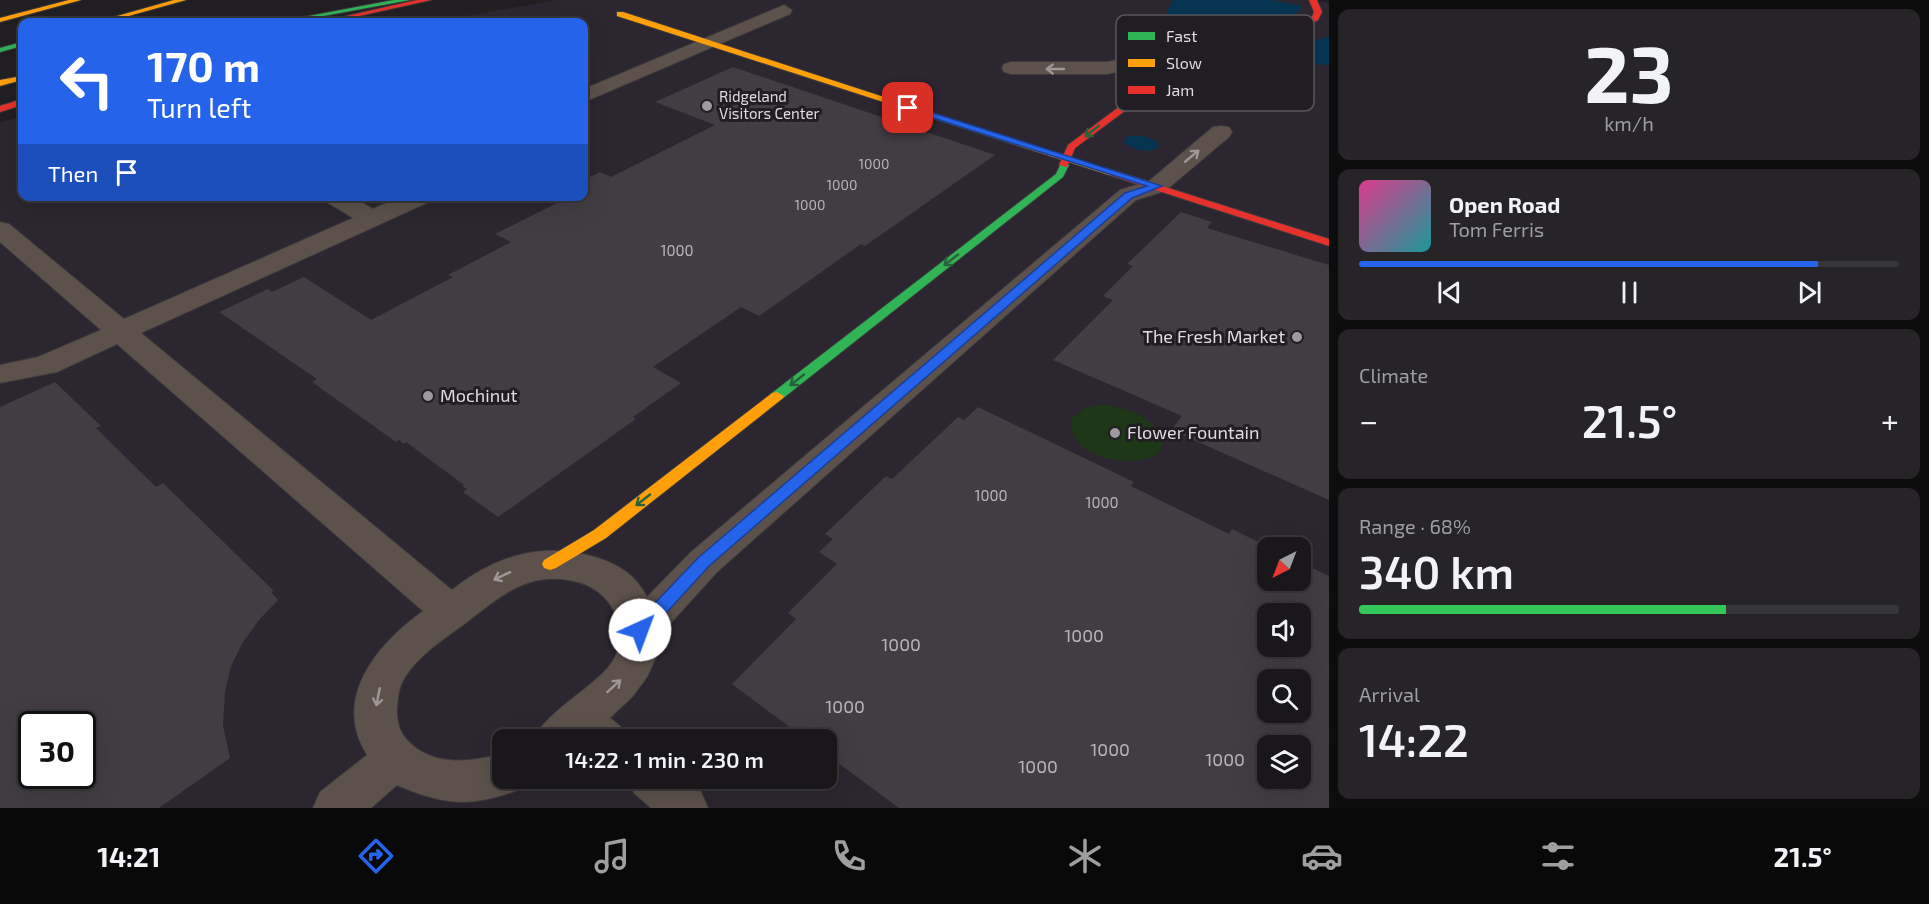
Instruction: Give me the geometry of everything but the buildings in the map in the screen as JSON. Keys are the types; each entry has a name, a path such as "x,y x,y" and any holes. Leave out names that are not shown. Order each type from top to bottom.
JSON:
{"main road":[{"path":"0,20 77,0"},
{"path":"115,18 182,0"},
{"path":"304,18 406,0"},
{"path":"343,18 427,0"},
{"path":"1314,18 1318,12 1315,2"},
{"path":"620,14 1329,243"},
{"path":"0,50 18,45"},
{"path":"0,83 18,79"},
{"path":"0,109 18,103"},
{"path":"550,564 600,534 1060,175 1071,147 1119,111"}],"street":[{"path":"588,94 784,10"},
{"path":"1011,68 1116,66"},
{"path":"640,630 704,562 1128,195 1157,186 1221,132"},
{"path":"341,201 372,219"},
{"path":"0,374 46,365 412,201"},
{"path":"0,229 451,612"},
{"path":"492,779 451,783 418,775 395,759 380,736 375,713 379,688 390,666 406,648 494,580 520,568 550,564 579,566 612,582 622,590 634,609 640,630 637,652 626,675 581,729"},
{"path":"336,808 395,759"},
{"path":"663,789 685,808"}],"shaded area":[{"path":"558,0 1311,0 1329,3 1329,808 0,808 0,123 18,117 18,201 588,201 588,18 452,18"}],"green space":[{"name":"Flower Fountain","path":"1102,405 1129,410 1148,420 1162,441 1158,452 1145,459 1126,461 1105,458 1086,450 1074,436 1072,418 1086,407"}],"water":[{"path":"1173,0 1272,0 1302,6 1302,9 1293,15 1166,15"},
{"path":"1329,36 1329,65 1314,64 1314,41"},
{"path":"1128,136 1143,136 1157,141 1159,147 1145,151 1136,149 1123,142"}],"traffic: fast":[{"path":"304,18 406,0"},
{"path":"0,50 18,45"},
{"path":"777,396 1060,175 1064,165"}],"traffic: slow":[{"path":"0,20 77,0"},
{"path":"115,18 182,0"},
{"path":"620,14 1112,173"},
{"path":"0,83 18,79"},
{"path":"550,564 600,534 777,396"}],"traffic: jam":[{"path":"343,18 427,0"},
{"path":"1313,0 1318,12 1314,18"},
{"path":"0,109 18,103"},
{"path":"1064,165 1071,147 1119,111"},
{"path":"1112,173 1329,243"}],"place":[{"name":"Ridgeland Visitors Center","path":"707,106"},
{"name":"The Fresh Market","path":"1297,337"},
{"name":"Mochinut","path":"428,396"},
{"name":"Flower Fountain","path":"1115,433"}],"route":[{"path":"640,630 704,562 1128,195 1157,186 908,108"}]}
